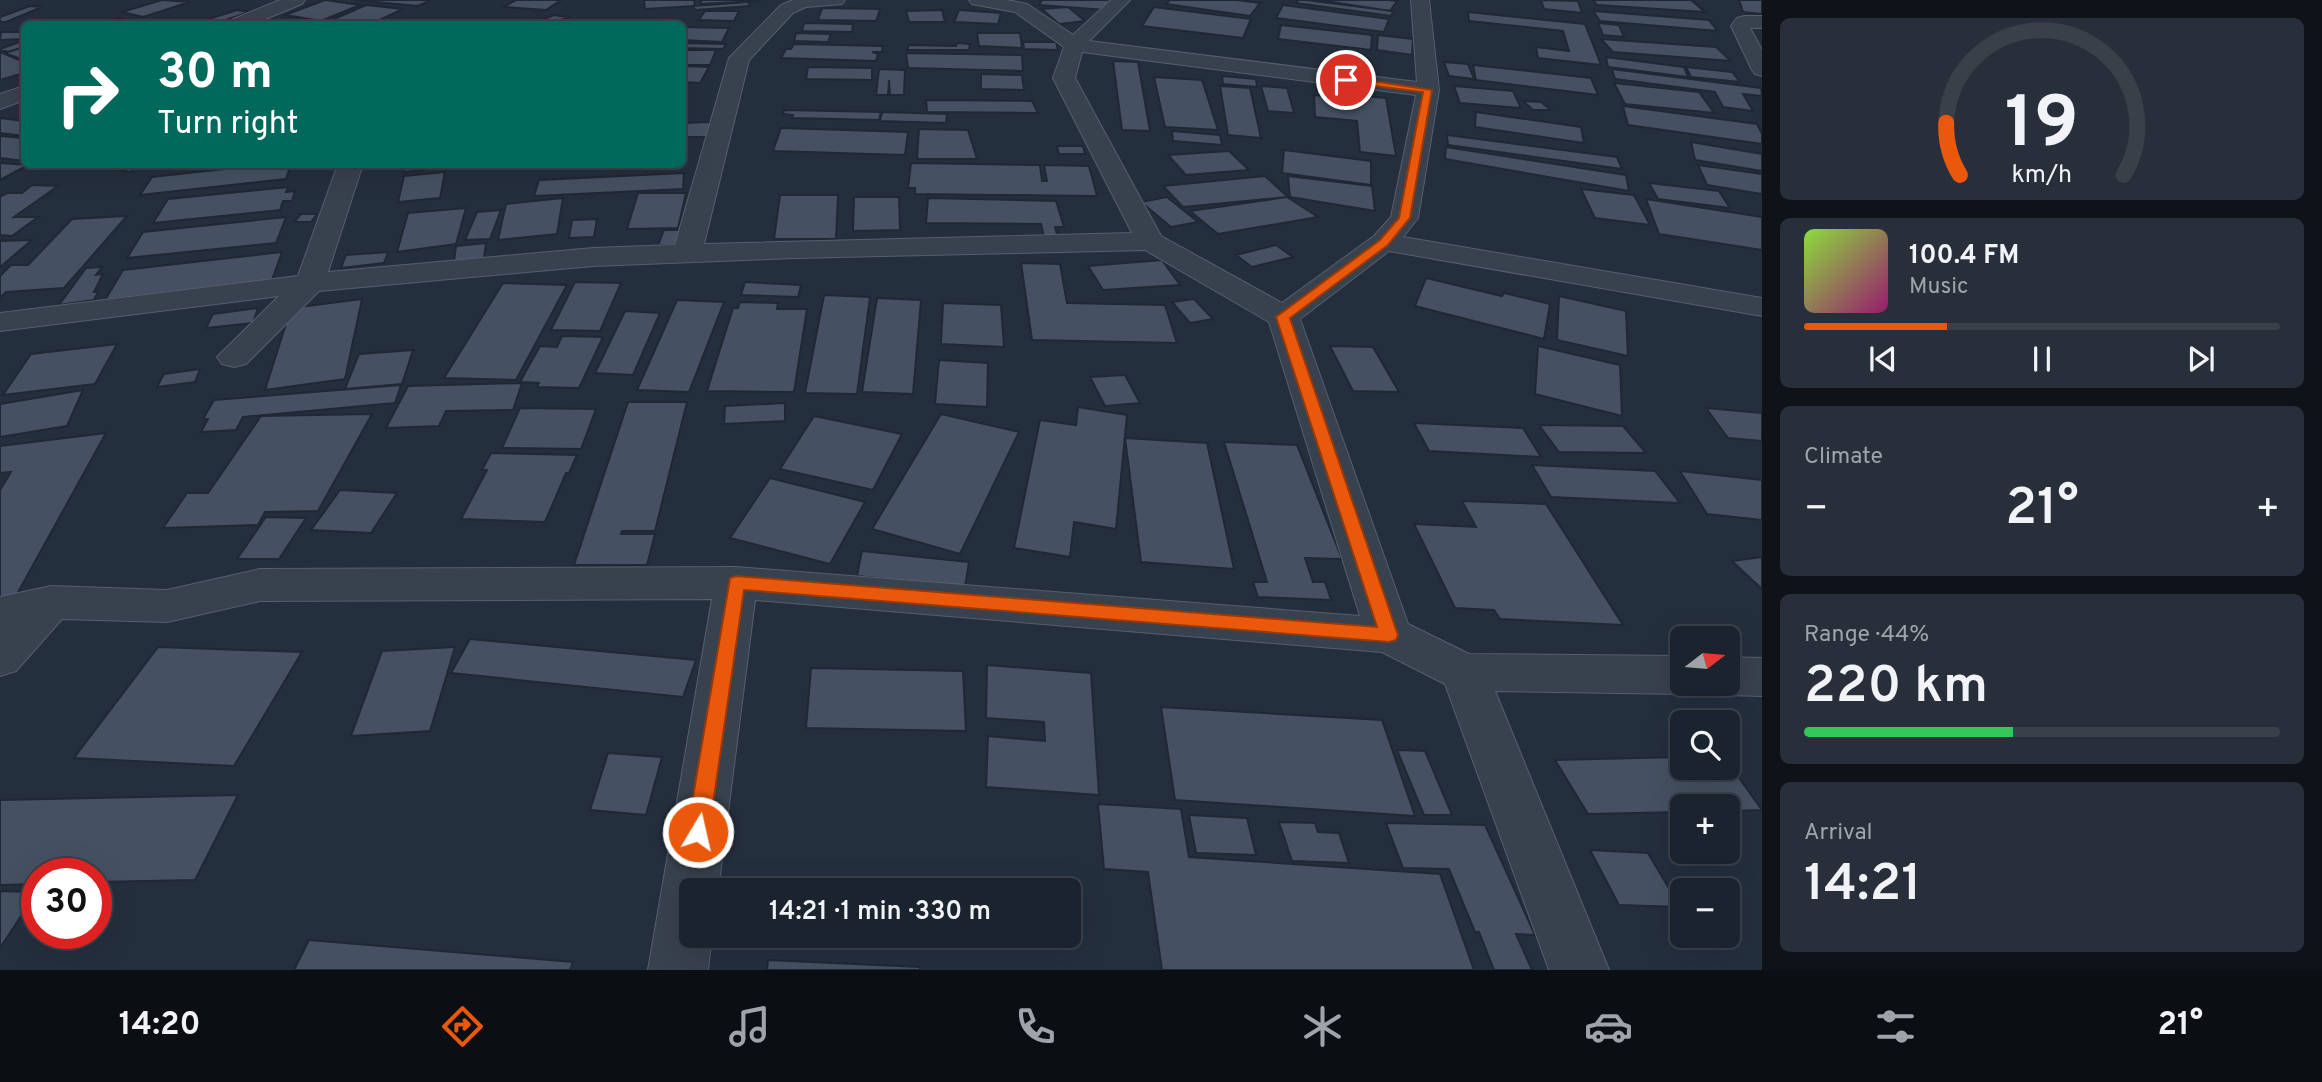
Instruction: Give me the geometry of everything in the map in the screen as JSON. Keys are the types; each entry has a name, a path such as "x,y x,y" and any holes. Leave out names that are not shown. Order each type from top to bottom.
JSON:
{"street":[{"path":"248,21 296,0"},
{"path":"687,255 739,58 787,9 803,2 836,0"},
{"path":"978,0 1021,8 1074,45 1428,90"},
{"path":"1121,0 1074,45 1064,78 1150,241"},
{"path":"1283,317 1384,242 1404,218 1428,90 1420,0"},
{"path":"1762,22 1744,22 1740,26 1762,71"},
{"path":"0,102 21,94"},
{"path":"0,113 21,115"},
{"path":"234,357 310,282 350,168"},
{"path":"0,322 310,282 593,257 795,249 1150,241 1283,317 1389,635"},
{"path":"1384,242 1762,307"},
{"path":"678,970 736,583"},
{"path":"0,613 51,602 167,606 260,585 736,583 1389,635 1464,671 1670,676"},
{"path":"0,658 51,602"},
{"path":"1464,671 1579,970"},
{"path":"1740,676 1762,677"}],"building":[{"path":"162,0 190,2 143,17 122,12"},
{"path":"325,0 360,5 321,21 285,15"},
{"path":"354,0 431,0 418,6"},
{"path":"516,0 561,0 546,10 504,7"},
{"path":"644,0 694,0 695,6 645,9"},
{"path":"701,0 760,0 760,1 701,4"},
{"path":"1042,0 1110,0 1106,10 1039,5"},
{"path":"1170,0 1237,0 1260,3 1250,16 1166,4"},
{"path":"1298,0 1393,11 1391,16 1296,3"},
{"path":"1319,0 1388,0 1397,1 1390,11"},
{"path":"1541,0 1578,1 1582,13 1544,9"},
{"path":"1593,0 1691,0 1705,12 1597,5"},
{"path":"1739,0 1762,0 1762,14 1743,12"},
{"path":"748,2 750,6 695,10 693,6"},
{"path":"366,5 403,9 377,21 332,20"},
{"path":"1283,5 1389,19 1384,32 1276,18"},
{"path":"30,6 42,7 0,22 0,17"},
{"path":"1068,7 1085,21 1059,24 1042,9"},
{"path":"1154,7 1251,19 1243,38 1142,26"},
{"path":"822,8 880,9 876,21 818,20"},
{"path":"237,10 250,12 222,21 202,21"},
{"path":"942,10 945,22 909,22 906,11"},
{"path":"959,10 1001,13 998,24 954,22"},
{"path":"705,11 739,11 734,21 699,20"},
{"path":"1593,11 1709,20 1718,31 1600,21"},
{"path":"1468,12 1585,24 1601,65 1538,58 1536,47 1569,51 1563,31 1469,21"},
{"path":"554,15 568,17 559,21 539,21"},
{"path":"119,18 132,21 106,21"},
{"path":"804,23 853,24 852,32 802,31"},
{"path":"1598,23 1619,25 1624,37 1603,35"},
{"path":"1281,25 1372,35 1371,50 1278,39"},
{"path":"686,27 729,28 722,42 686,40"},
{"path":"1,32 21,32 21,39 0,40"},
{"path":"796,33 831,34 828,42 794,41"},
{"path":"977,33 1020,33 1022,48 979,46"},
{"path":"1378,35 1413,39 1412,55 1377,50"},
{"path":"1601,39 1716,47 1731,61 1613,52"},
{"path":"21,41 21,48 8,52 0,49"},
{"path":"1023,42 1056,42 1058,50 1024,49"},
{"path":"686,43 726,44 723,49 686,48"},
{"path":"957,43 970,44 969,50 907,50 909,45 956,46"},
{"path":"794,44 883,46 882,52 872,52 878,54 876,61 781,58 786,49 791,49"},
{"path":"21,48 21,59 4,53"},
{"path":"686,50 716,50 710,65 686,65"},
{"path":"0,52 21,61 21,74 0,80"},
{"path":"906,53 1022,55 1023,71 908,68"},
{"path":"1606,57 1684,67 1688,77 1608,67"},
{"path":"1113,61 1138,62 1150,131 1122,130"},
{"path":"1444,62 1468,64 1474,79 1449,76"},
{"path":"1473,65 1591,78 1598,95 1476,80"},
{"path":"686,66 709,67 700,83 686,82"},
{"path":"808,67 872,68 872,80 806,79"},
{"path":"1686,67 1732,72 1740,82 1691,77"},
{"path":"879,69 905,70 904,95 890,95 889,80 888,95 876,95"},
{"path":"1612,69 1761,88 1762,96 1743,94 1753,111 1723,107 1715,92 1615,79"},
{"path":"981,74 1022,75 1024,90 981,89"},
{"path":"1222,76 1256,79 1257,87 1223,84"},
{"path":"1154,77 1202,80 1218,130 1165,127"},
{"path":"1614,83 1699,92 1714,113 1625,104"},
{"path":"1220,86 1250,88 1261,138 1228,135"},
{"path":"1261,86 1287,88 1294,113 1268,111"},
{"path":"1454,86 1513,91 1521,108 1460,103"},
{"path":"1314,95 1354,99 1353,95 1386,98 1396,156 1360,152 1357,121 1315,117"},
{"path":"926,100 1032,101 1038,113 927,112"},
{"path":"1523,101 1541,102 1551,110 1533,110"},
{"path":"1623,106 1757,124 1762,134 1762,144 1628,125"},
{"path":"784,110 881,112 879,120 792,118 793,115 783,114"},
{"path":"882,112 947,114 946,123 880,121"},
{"path":"1476,112 1581,127 1584,143 1475,127"},
{"path":"0,118 21,121 21,136 0,133"},
{"path":"711,122 709,137 686,137 686,123"},
{"path":"781,128 908,132 905,155 773,151"},
{"path":"919,129 968,130 977,159 917,159"},
{"path":"1172,131 1220,135 1222,145 1173,141"},
{"path":"1447,135 1617,157 1622,169 1448,145"},
{"path":"0,136 21,138 21,161 0,158"},
{"path":"1691,142 1762,154 1762,171 1695,160"},
{"path":"1057,146 1083,146 1085,154 1059,154"},
{"path":"1446,147 1626,175 1629,191 1445,159"},
{"path":"1284,150 1371,161 1371,185 1282,173"},
{"path":"1229,151 1249,170 1186,175 1168,155"},
{"path":"0,163 21,164 22,168 0,180"},
{"path":"911,163 1040,165 1042,181 1047,181 1044,165 1089,166 1097,196 915,194 915,188 908,188"},
{"path":"1698,165 1762,174 1762,194 1707,185"},
{"path":"110,168 138,168 130,172"},
{"path":"233,168 290,168 286,179 140,195 152,177"},
{"path":"404,168 440,168 404,172"},
{"path":"445,172 440,198 398,202 404,176"},
{"path":"684,173 683,189 534,196 539,180"},
{"path":"1265,176 1288,197 1183,207 1163,186"},
{"path":"1288,176 1372,186 1375,211 1290,197"},
{"path":"1649,183 1719,191 1730,208 1658,199"},
{"path":"32,185 58,186 14,217 38,217 12,236 0,235 0,197 7,193 22,193"},
{"path":"288,187 286,192 295,191 292,201 283,201 280,210 153,223 168,199"},
{"path":"1581,189 1634,195 1650,225 1595,218"},
{"path":"638,193 686,193 678,228 627,229"},
{"path":"780,195 838,195 836,239 774,239"},
{"path":"854,197 899,197 900,230 853,231"},
{"path":"1167,197 1198,222 1171,227 1141,202"},
{"path":"1287,197 1318,217 1218,234 1190,211"},
{"path":"563,198 557,234 498,240 506,204"},
{"path":"928,198 1056,201 1064,227 1055,227 1059,241 1045,241 1041,224 926,223"},
{"path":"1646,199 1762,217 1762,250 1659,234"},
{"path":"466,208 456,244 397,252 408,213"},
{"path":"501,210 490,239 465,240 477,212"},
{"path":"301,214 317,214 311,222 294,222"},
{"path":"127,216 64,288 6,292 0,298 0,276 11,265 28,265 72,219"},
{"path":"286,217 276,243 127,258 143,232"},
{"path":"597,219 594,237 569,238 572,220"},
{"path":"664,230 684,230 680,245 658,245"},
{"path":"32,240 0,267 0,241"},
{"path":"486,243 484,258 454,261 456,246"},
{"path":"1276,245 1293,257 1252,267 1236,255"},
{"path":"282,252 272,280 105,300 123,270"},
{"path":"388,252 384,263 341,268 346,255"},
{"path":"1162,260 1180,285 1103,290 1088,266"},
{"path":"1021,263 1060,264 1067,303 1165,305 1177,343 1032,340"},
{"path":"102,267 96,275 103,274 94,292 98,292 94,300 59,305 86,268"},
{"path":"1426,278 1550,304 1544,339 1415,306"},
{"path":"575,282 621,283 600,331 551,330"},
{"path":"745,282 801,285 798,297 741,295"},
{"path":"503,283 567,285 516,380 444,378"},
{"path":"824,295 870,297 857,394 805,393"},
{"path":"1559,296 1626,311 1628,356 1557,340"},
{"path":"877,298 921,300 913,394 862,392"},
{"path":"362,299 345,379 265,390 291,308"},
{"path":"1194,299 1213,319 1190,323 1172,302"},
{"path":"677,300 724,302 689,392 637,390"},
{"path":"740,302 778,303 777,309 807,309 794,392 707,391 733,308 738,308"},
{"path":"943,303 1001,305 1004,347 941,344"},
{"path":"258,308 253,323 206,328 213,314"},
{"path":"625,311 660,313 633,375 595,373"},
{"path":"562,336 603,337 579,388 537,387 539,383 520,382 540,346 557,347"},
{"path":"117,344 95,384 3,395 31,354"},
{"path":"1330,346 1373,347 1399,392 1353,391"},
{"path":"1538,346 1620,365 1622,416 1535,394"},
{"path":"413,350 402,384 345,389 359,354"},
{"path":"939,360 988,363 987,407 935,404"},
{"path":"200,369 195,382 157,387 164,374"},
{"path":"1125,375 1140,403 1105,406 1090,377"},
{"path":"522,383 513,410 446,411 439,426 386,428 408,386"},
{"path":"401,385 395,403 243,417 236,430 201,432 208,419 203,419 214,400"},
{"path":"83,390 67,426 0,437 0,404"},
{"path":"628,402 687,402 655,531 622,531 621,534 655,534 647,565 574,565"},
{"path":"785,403 785,421 724,424 725,406"},
{"path":"1078,407 1127,415 1116,529 1074,522 1070,557 1014,548 1040,420 1076,425"},
{"path":"520,408 596,409 581,449 502,448"},
{"path":"1706,408 1762,413 1762,441 1728,438"},
{"path":"372,414 318,511 265,512 258,525 163,528 187,493 208,493 261,416"},
{"path":"941,414 1019,432 960,554 872,529"},
{"path":"814,416 902,434 873,490 780,469"},
{"path":"1414,423 1523,428 1541,457 1429,451"},
{"path":"1539,425 1623,426 1646,453 1559,452"},
{"path":"106,433 11,605 0,606 0,490 11,472 0,473 0,446"},
{"path":"1125,438 1207,443 1234,569 1141,562"},
{"path":"1224,442 1297,445 1342,559 1305,558 1313,582 1325,582 1331,600 1258,597 1253,582 1267,582"},
{"path":"491,453 577,455 569,473 566,473 545,522 461,519 487,470 482,470"},
{"path":"1532,465 1655,471 1680,503 1551,497"},
{"path":"1680,471 1762,480 1762,520 1707,514"},
{"path":"770,478 865,502 830,564 730,538"},
{"path":"340,490 397,493 371,533 311,530"},
{"path":"1462,501 1546,504 1623,625 1500,619 1494,610 1455,608 1414,524 1476,527"},
{"path":"266,517 306,518 279,559 237,559"},
{"path":"862,551 969,562 965,587 857,576"},
{"path":"1762,557 1762,589 1732,561"},
{"path":"470,639 696,660 683,697 451,673"},
{"path":"158,647 302,652 234,766 74,758"},
{"path":"455,647 430,731 351,736 382,651"},
{"path":"987,665 1091,673 1099,795 986,787 988,736 1045,741 1044,722 986,718"},
{"path":"811,668 963,671 966,731 806,728"},
{"path":"1161,707 1382,720 1415,816 1175,800"},
{"path":"1397,750 1425,751 1452,815 1424,815"},
{"path":"608,753 662,757 646,815 590,810"},
{"path":"1670,757 1670,780 1740,779 1762,810 1740,811 1740,794 1670,794 1670,812 1588,814 1555,760"},
{"path":"238,795 195,880 112,882 112,858 21,858 21,884 0,885 0,800"},
{"path":"1098,804 1181,809 1189,857 1440,874 1474,970 1162,970 1148,872 1104,869"},
{"path":"1189,815 1247,818 1256,855 1196,853"},
{"path":"1279,822 1315,823 1318,832 1339,833 1349,863 1292,861"},
{"path":"1386,823 1485,825 1535,935 1516,934 1532,970 1494,970 1449,869 1403,868"},
{"path":"1590,850 1648,853 1670,890 1670,907 1619,905"},
{"path":"0,891 21,892 21,916 0,948"},
{"path":"309,940 573,962 570,970 294,970"},
{"path":"768,960 920,967 920,970 767,970"}],"route":[{"path":"698,832 736,583 1389,635 1283,317 1384,242 1404,218 1428,90 1346,80"}]}
